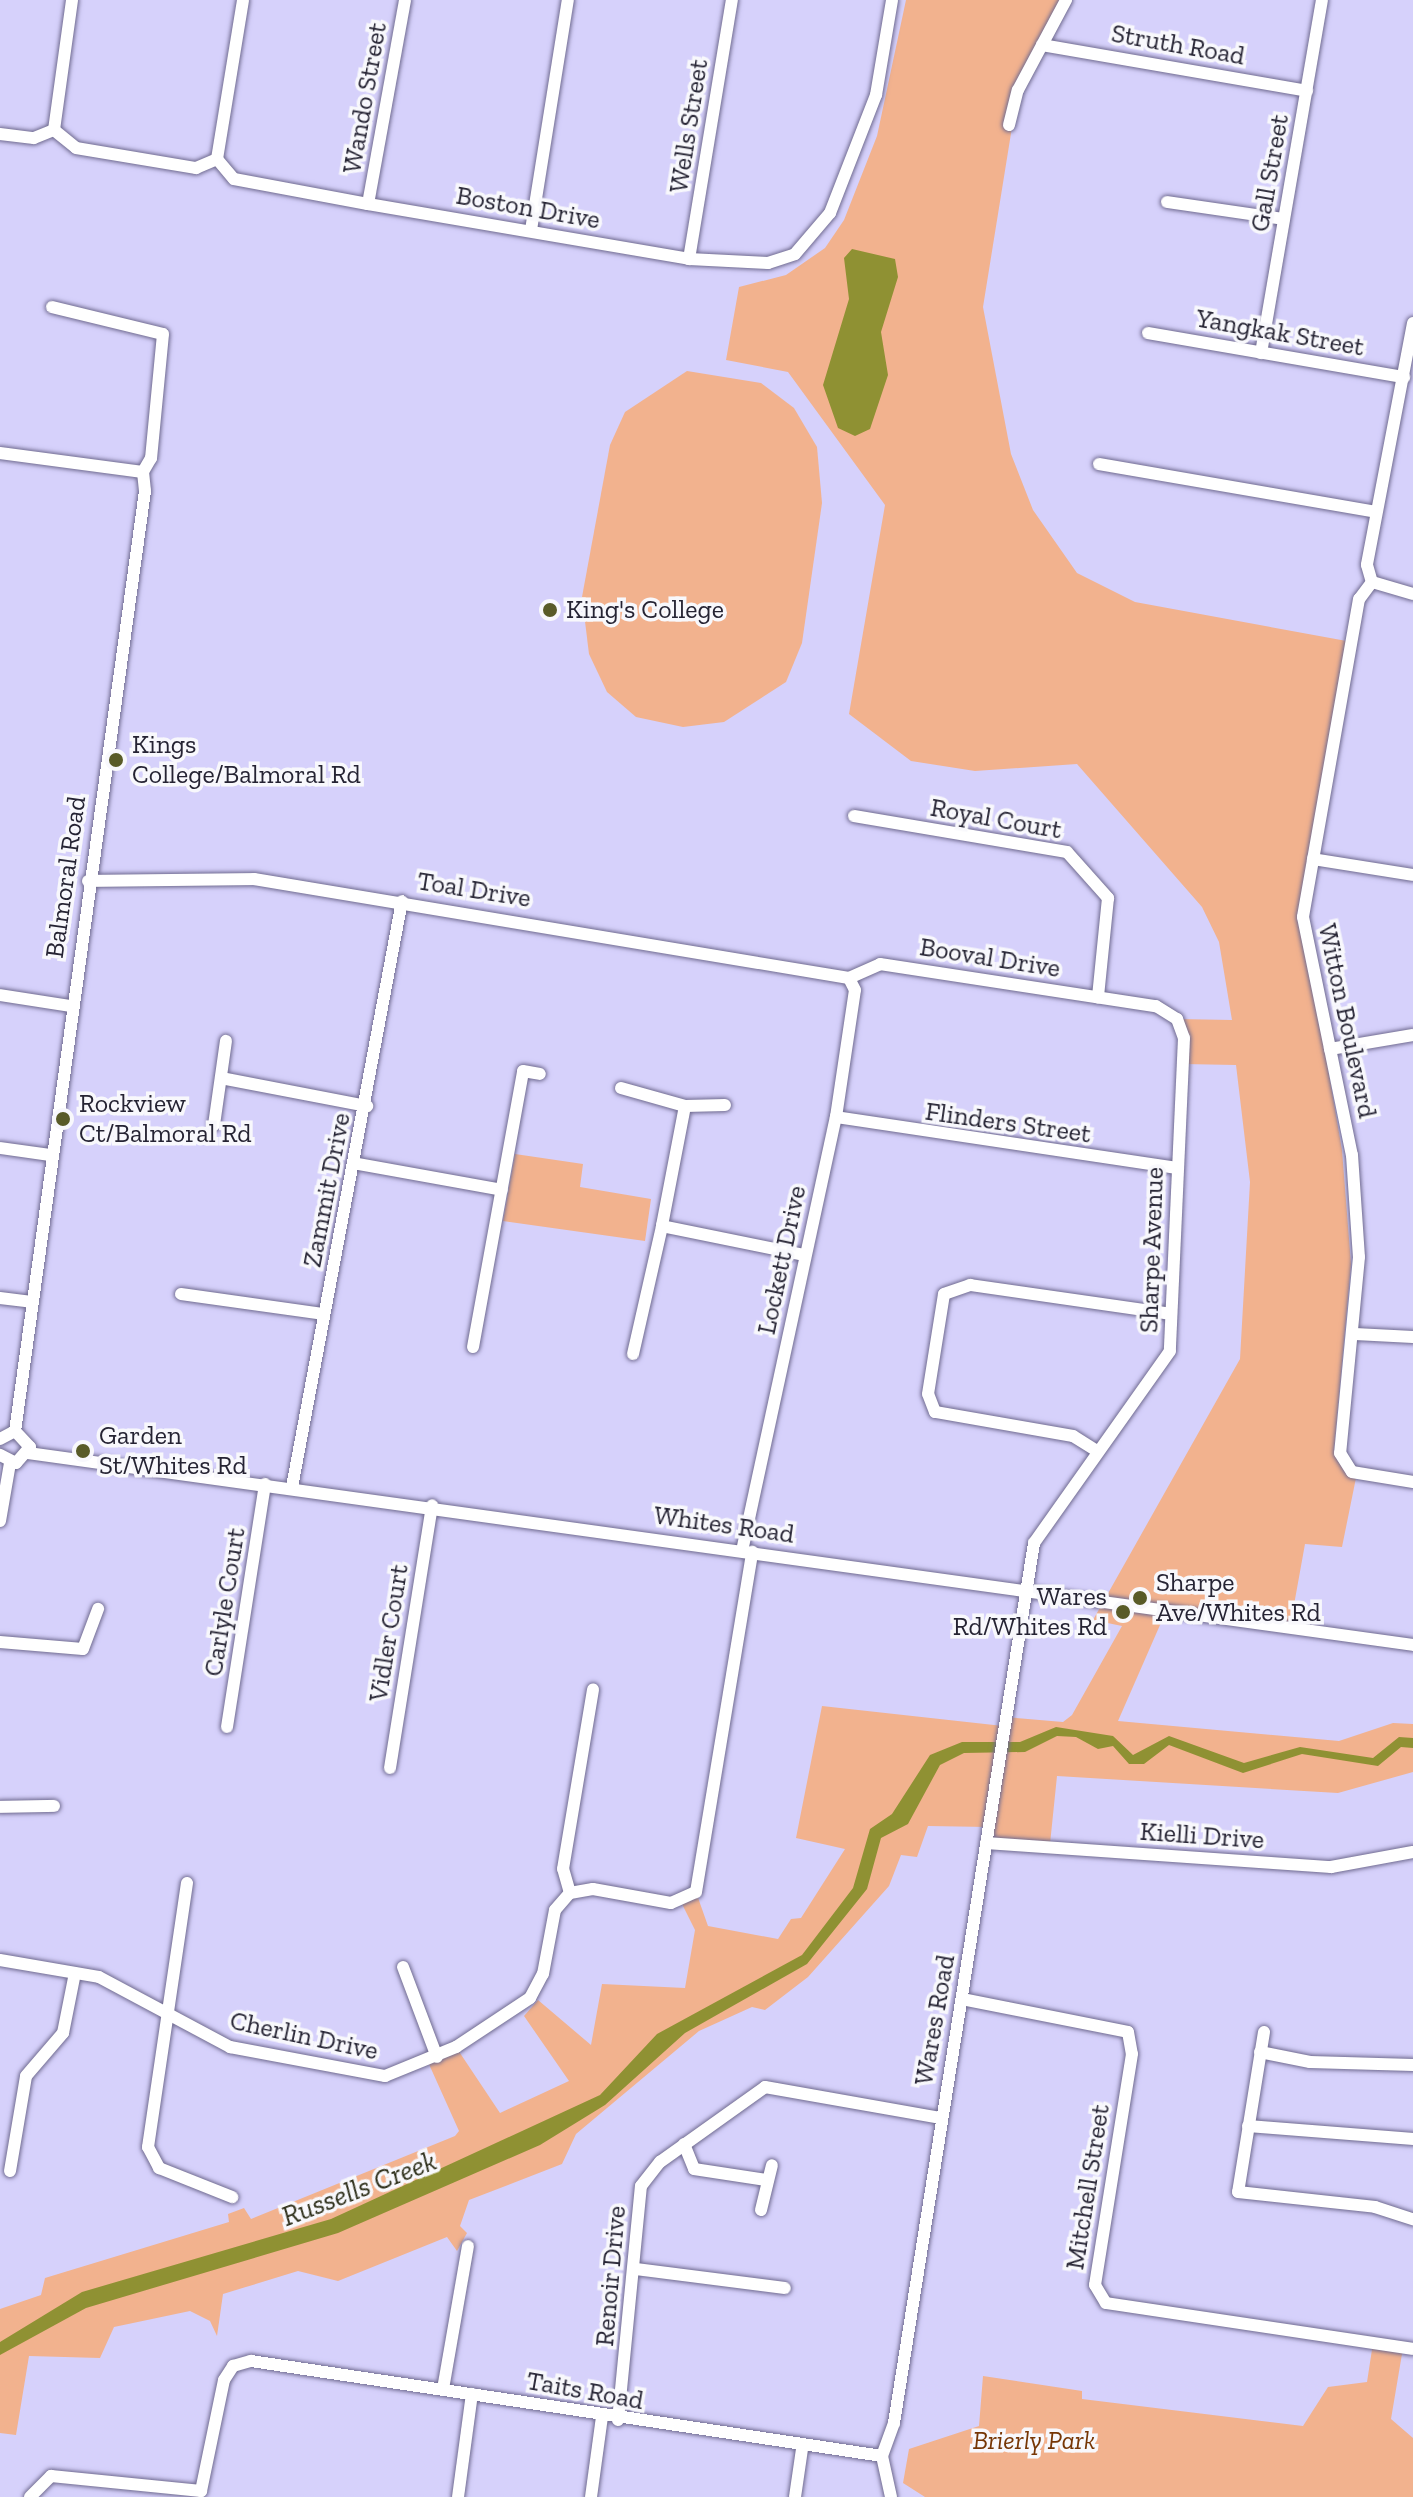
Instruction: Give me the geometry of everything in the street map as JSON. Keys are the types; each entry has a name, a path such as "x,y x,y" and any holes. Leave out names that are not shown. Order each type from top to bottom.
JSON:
{"street":[{"path":"72,0 54,130 59,142 91,151 196,168 217,159 243,0"},
{"name":"Wando Street","path":"368,204 405,0"},
{"path":"531,230 568,0"},
{"name":"Wells Street","path":"689,259 732,0"},
{"name":"Boston Drive","path":"217,159 234,179 689,259 768,263 815,237 876,95 892,0"},
{"path":"1009,125 1042,45 1066,0"},
{"name":"Gall Street","path":"1261,353 1322,0"},
{"name":"Struth Road","path":"1042,45 1307,91"},
{"path":"0,134 34,138 54,130"},
{"path":"1167,202 1284,219"},
{"name":"Balmoral Road","path":"15,1431 143,472 151,458 163,334 52,307"},
{"name":"Witton Boulevard","path":"1413,323 1367,565 1372,582 1359,599 1313,859 1304,930 1352,1155 1359,1257 1355,1334 1340,1453 1347,1470 1413,1482"},
{"name":"Yangkak Street","path":"1148,333 1404,377"},
{"path":"0,453 143,472"},
{"path":"1099,464 1376,512"},
{"path":"1372,582 1413,594"},
{"name":"Royal Court","path":"854,816 1067,852 1108,898 1098,997"},
{"path":"1313,859 1413,875"},
{"name":"Toal Drive","path":"88,881 238,877 402,901 849,978"},
{"name":"Zammit Drive","path":"292,1487 323,1314 358,1164 402,901"},
{"name":"Booval Drive","path":"849,978 880,964 1127,1001"},
{"name":"Lockett Drive","path":"747,1551 805,1255 836,1117 855,990 849,978"},
{"path":"0,995 70,1006"},
{"name":"Sharpe Avenue","path":"1025,1589 1039,1530 1167,1361 1181,1028 1167,1011 1127,1001"},
{"path":"1330,1049 1413,1035"},
{"path":"214,1125 226,1041"},
{"path":"508,1069 540,1074"},
{"path":"473,1347 523,1071"},
{"path":"221,1078 367,1106"},
{"path":"621,1088 685,1106 725,1105"},
{"path":"633,1354 685,1106"},
{"name":"Flinders Street","path":"836,1117 1176,1168"},
{"path":"0,1148 50,1155"},
{"path":"358,1164 502,1190"},
{"path":"662,1226 805,1255"},
{"path":"1097,1451 1073,1436 935,1412 928,1394 944,1294 970,1285 1171,1314"},
{"path":"181,1294 323,1314"},
{"path":"0,1298 32,1302"},
{"path":"1355,1334 1413,1337"},
{"path":"0,1439 15,1431 25,1436 28,1453 5,1459 0,1521"},
{"name":"Whites Road","path":"28,1453 432,1505 1413,1645"},
{"name":"Carlyle Court","path":"227,1727 265,1484"},
{"name":"Vidler Court","path":"390,1768 432,1505"},
{"path":"593,1689 563,1869 570,1893 593,1889 671,1903 690,1898 702,1881 747,1551"},
{"name":"Wares Road","path":"882,2456 894,2423 1025,1589"},
{"path":"0,1642 83,1649 98,1609"},
{"path":"0,1807 54,1806"},
{"name":"Kielli Drive","path":"986,1843 1331,1867 1413,1852"},
{"path":"187,1883 151,2158 159,2168 232,2197"},
{"name":"Cherlin Drive","path":"0,1960 99,1977 169,2018 230,2047 367,2073 403,2073 437,2057 530,1998 545,1965 555,1910 570,1893"},
{"path":"403,1967 437,2057"},
{"path":"10,2171 26,2076 63,2033 75,1973"},
{"name":"Mitchell Street","path":"962,1999 1128,2032 1132,2054 1095,2285 1106,2303 1413,2349"},
{"path":"1264,2032 1237,2187 1243,2196 1375,2207 1413,2219"},
{"path":"1260,2052 1310,2062 1413,2065"},
{"name":"Renoir Drive","path":"618,2420 636,2269 641,2186 684,2144 765,2087 941,2118"},
{"path":"1248,2126 1413,2139"},
{"path":"684,2144 694,2169 766,2180"},
{"path":"761,2210 772,2165"},
{"path":"443,2389 468,2246"},
{"path":"636,2269 785,2288"},
{"name":"Taits Road","path":"203,2494 229,2372 241,2361 443,2389 802,2449 882,2456"},
{"path":"458,2497 472,2394"},
{"path":"591,2497 602,2417"},
{"path":"795,2497 802,2449"},
{"path":"882,2456 891,2497"},
{"path":"30,2497 51,2476 203,2494"}],"green space":[{"path":"906,0 1066,0 1018,90 983,307 1011,454 1033,510 1077,573 1135,602 1352,642 1303,923 1342,1150 1351,1264 1334,1451 1357,1473 1342,1547 1305,1544 1290,1627 1167,1609 1118,1721 1339,1741 1393,1723 1413,1724 1413,1772 1338,1793 1057,1776 1050,1844 987,1839 988,1827 928,1826 917,1857 901,1855 889,1886 808,1977 765,2010 752,2007 699,2031 576,2134 562,2164 469,2200 460,2226 467,2233 457,2251 447,2237 338,2281 298,2271 223,2294 217,2336 210,2321 190,2311 114,2327 100,2358 29,2356 16,2435 0,2433 0,2309 41,2295 45,2278 229,2222 228,2214 244,2208 251,2219 455,2136 459,2131 428,2062 456,2047 500,2113 569,2081 524,2016 538,2000 591,2045 602,1984 685,1988 695,1930 681,1902 696,1892 708,1926 778,1939 791,1919 801,1918 845,1849 796,1838 822,1706 1003,1726 1005,1717 1063,1722 1072,1715 1122,1626 1093,1620 1240,1359 1250,1182 1236,1065 1183,1064 1177,1019 1232,1020 1219,942 1202,907 1077,764 975,771 911,761 849,714 885,505 788,372 726,360 739,287 786,275 825,248 844,220 877,136"},
{"path":"687,371 761,383 794,408 817,447 822,503 802,643 786,682 724,722 683,727 636,717 607,692 589,654 582,597 610,445 625,412"},
{"path":"515,1154 583,1164 580,1187 651,1199 645,1241 503,1221"},
{"name":"Brierly Park","path":"1373,2343 1403,2348 1391,2419 1413,2438 1413,2497 925,2497 903,2483 909,2449 979,2426 983,2376 1082,2391 1082,2399 1303,2426 1328,2387 1367,2382"}],"shaded area":[{"path":"852,249 895,259 898,277 881,332 888,375 870,429 855,436 838,428 823,385 849,299 844,258"},
{"path":"1056,1727 1113,1736 1133,1755 1169,1736 1244,1763 1300,1747 1373,1758 1399,1737 1413,1738 1413,1748 1401,1747 1378,1766 1302,1754 1243,1773 1169,1745 1144,1764 1129,1764 1113,1746 1098,1749 1076,1737 1057,1736 1025,1752 964,1753 940,1765 908,1824 881,1838 867,1889 807,1964 685,2033 605,2105 540,2145 338,2233 86,2308 0,2355 0,2342 82,2292 331,2219 600,2095 657,2034 802,1955 853,1888 870,1829 892,1814 930,1755 962,1742 1020,1742"}],"place":[{"name":"King's College","path":"550,610"},
{"name":"Kings College/Balmoral Rd","path":"116,760"},
{"name":"Rockview Ct/Balmoral Rd","path":"63,1119"},
{"name":"Garden St/Whites Rd","path":"83,1451"},
{"name":"Sharpe Ave/Whites Rd","path":"1140,1598"},
{"name":"Wares Rd/Whites Rd","path":"1123,1612"}],"water label":[{"name":"Russells Creek","path":"359,2189"}]}
